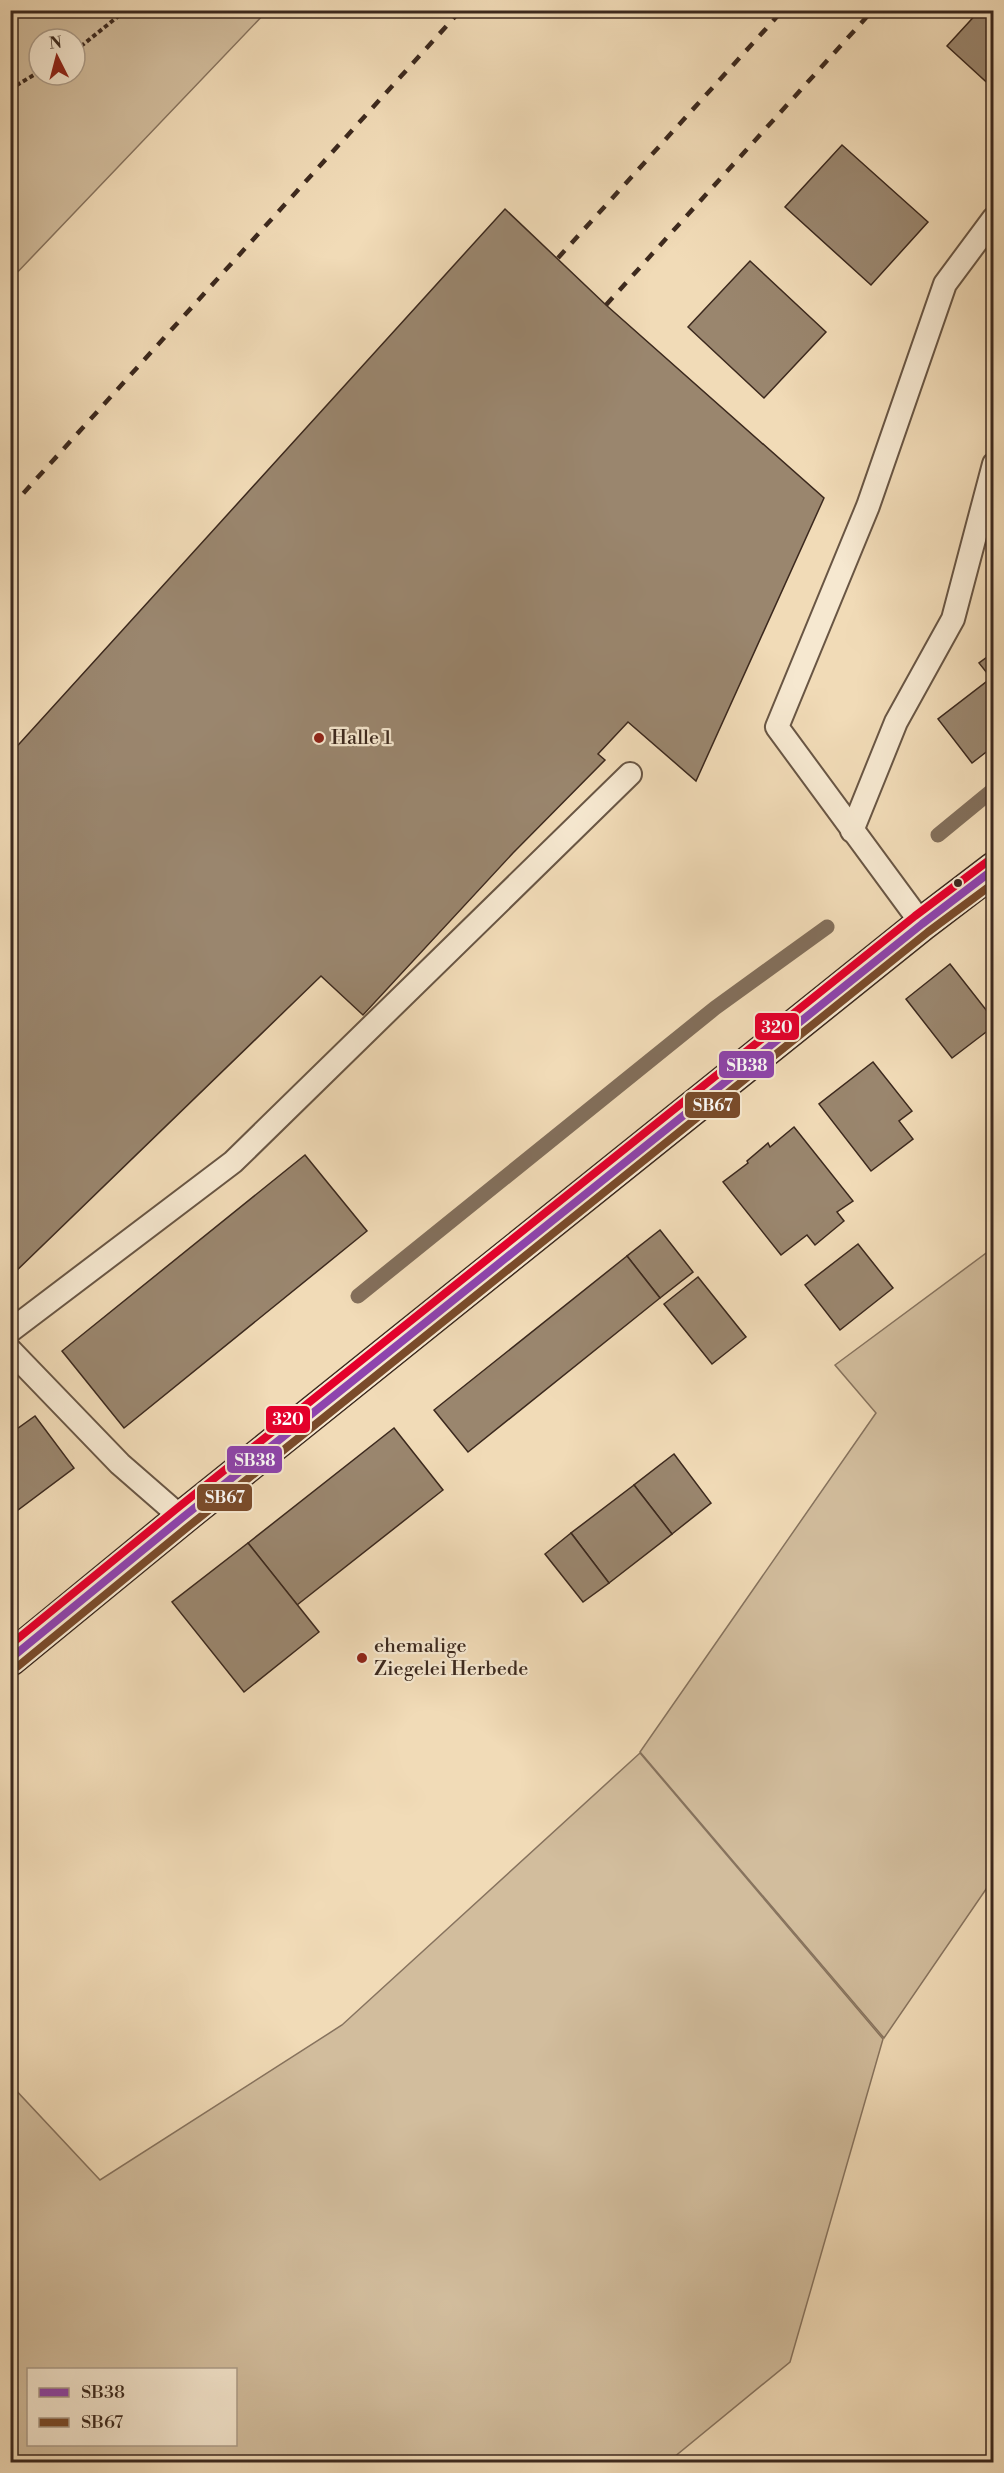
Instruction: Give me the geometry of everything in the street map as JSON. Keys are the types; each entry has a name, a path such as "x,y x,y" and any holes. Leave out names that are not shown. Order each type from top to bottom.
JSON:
{"main road":[{"path":"10,1659 182,1518 922,924 993,870"}],"lane":[{"path":"922,924 777,727 868,506 945,284 993,218"},
{"path":"852,831 896,722 954,619 993,464"},
{"path":"10,1331 233,1162 630,774"},
{"path":"10,1350 120,1464 182,1518"}],"path":[{"path":"87,41 126,10"},
{"path":"10,88 27,79"}],"shaded area":[{"path":"10,11 267,11 11,279"},
{"path":"993,1248 993,1879 884,2038 640,1752 876,1413 835,1365"},
{"path":"640,1753 883,2039 790,2362 668,2462 11,2462 11,2085 100,2180 342,2025"}],"building":[{"path":"980,10 994,10 994,89 947,46"},
{"path":"842,145 928,222 871,285 785,207"},
{"name":"Halle 1","path":"505,209 606,305 824,498 696,781 628,722 598,754 605,760 513,853 363,1015 321,976 11,1276 10,754"},
{"path":"750,261 826,332 764,398 688,327"},
{"path":"994,652 994,746 972,763 938,719 991,678 979,663"},
{"path":"950,964 994,1020 994,1026 952,1058 906,999"},
{"path":"873,1062 912,1111 899,1121 913,1139 871,1171 819,1104"},
{"path":"794,1127 853,1201 837,1212 844,1221 815,1245 807,1235 781,1255 723,1182 748,1163 747,1161 768,1143 770,1147"},
{"path":"305,1155 367,1231 124,1428 62,1351"},
{"path":"660,1230 693,1272 660,1298 627,1256"},
{"path":"858,1244 893,1288 840,1330 805,1285"},
{"path":"627,1256 660,1298 468,1452 434,1410"},
{"path":"698,1277 746,1337 712,1364 664,1304"},
{"path":"35,1416 74,1468 10,1516 10,1434"},
{"path":"394,1428 443,1490 297,1605 248,1543"},
{"path":"674,1454 711,1503 672,1534 634,1485"},
{"path":"634,1485 672,1534 609,1583 571,1533"},
{"path":"571,1533 609,1583 583,1602 545,1554"},
{"path":"248,1543 319,1632 244,1692 172,1602"}],"waterway":[{"path":"938,835 994,789"},
{"path":"358,1296 715,1008 827,927"}],"railway":[{"path":"10,508 461,10"},
{"path":"558,258 783,10"},
{"path":"606,305 873,10"}],"transit line":[{"name":"320","path":"10,1645 915,916 988,861"},
{"name":"SB38","path":"10,1659 182,1518 922,924 994,869"},
{"name":"SB67","path":"17,1667 928,932 994,883"}],"place":[{"name":"Halle 1","path":"319,738"},
{"name":"ehemalige Ziegelei Herbede","path":"362,1658"}]}
